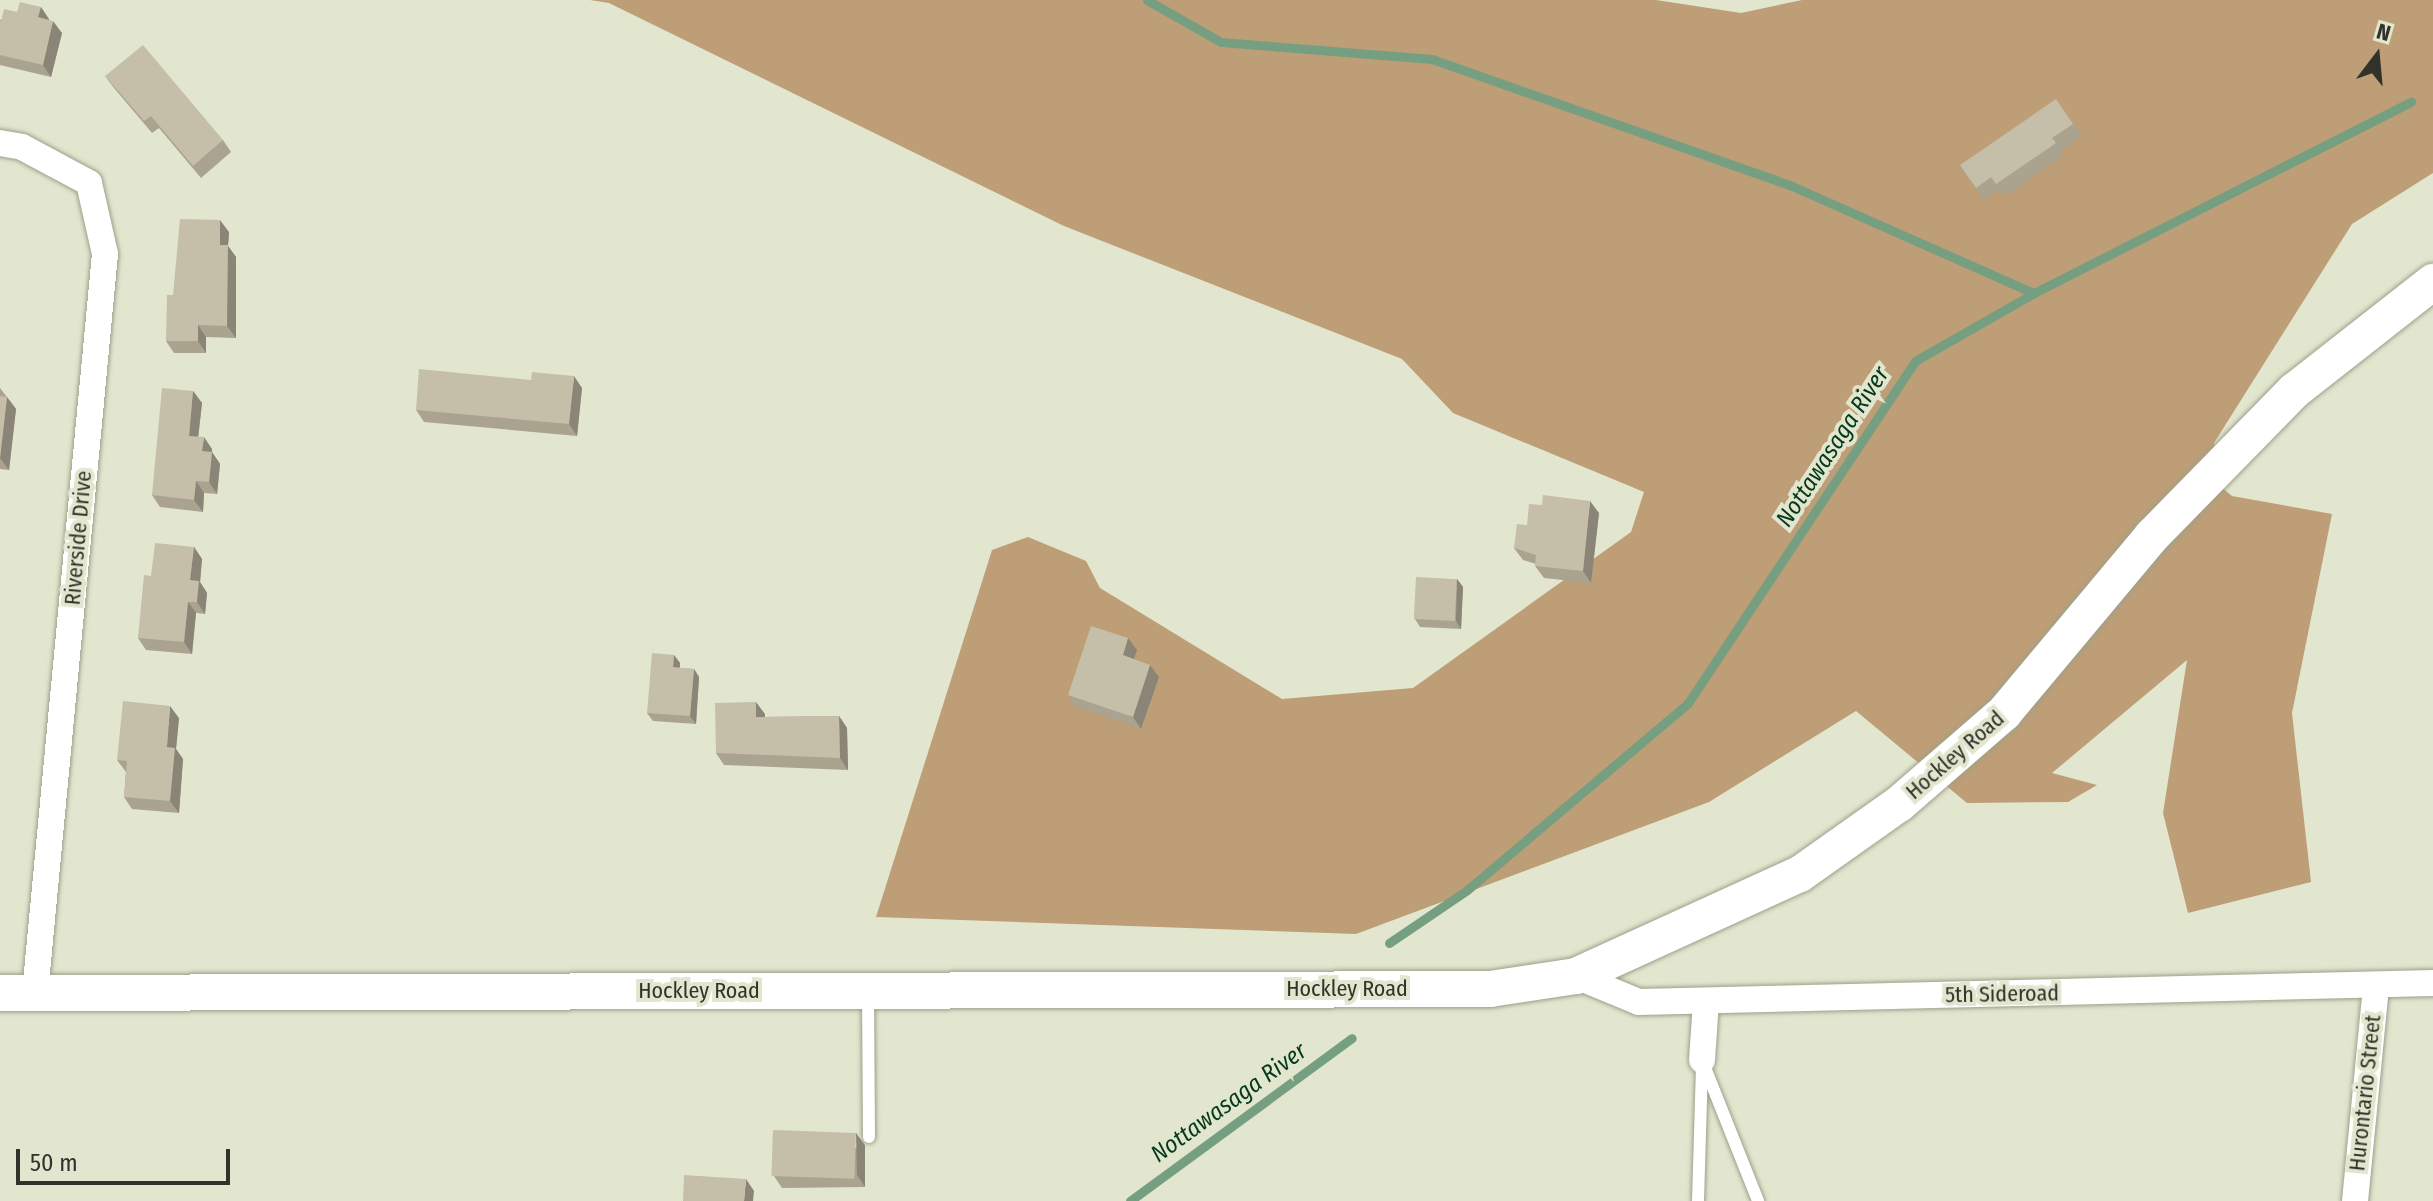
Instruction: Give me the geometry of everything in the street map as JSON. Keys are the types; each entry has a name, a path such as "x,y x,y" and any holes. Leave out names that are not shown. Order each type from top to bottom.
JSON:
{"main road":[{"name":"Hockley Road","path":"17,993 1490,989 1576,976 1800,874 1899,804 2004,713 2152,536 2294,391 2433,282"}],"street":[{"name":"Riverside Drive","path":"0,143 22,147 89,183 105,254 17,993"},
{"name":"5th Sideroad","path":"1576,976 1639,1002 2433,983"},
{"name":"Hurontario Street","path":"2355,1201 2376,985"},
{"path":"1702,1060 1706,1001"}],"lane":[{"path":"868,990 869,1137"},
{"path":"1698,1201 1702,1060"},
{"path":"1702,1060 1758,1201"}],"shaded area":[{"path":"590,0 1656,0 1741,13 1802,0 2433,0 2433,173 2352,224 2214,443 2215,482 2232,496 2332,514 2292,713 2311,882 2188,913 2163,813 2187,660 2052,773 2097,785 2068,802 1967,803 1856,711 1709,802 1356,934 876,917 992,550 1028,537 1086,561 1100,588 1282,699 1413,688 1631,532 1644,492 1453,413 1402,359 1064,226 609,3"}],"building":[{"path":"20,2 41,7 38,17 53,21 43,65 0,55 0,20 4,9 17,12"},
{"path":"143,45 223,140 193,166 151,116 144,121 105,76"},
{"path":"2056,99 2073,124 2052,138 2056,143 1996,184 1991,177 1976,188 1960,165"},
{"path":"180,219 220,220 220,245 228,245 227,326 198,325 198,341 166,341 167,295 173,295"},
{"path":"419,369 531,380 532,372 574,376 569,424 416,410"},
{"path":"162,388 193,391 189,436 204,437 202,451 212,452 209,482 196,481 194,500 152,495"},
{"path":"0,396 7,397 0,458"},
{"path":"1543,495 1590,501 1583,571 1535,566 1536,555 1514,548 1517,524 1527,525 1529,504 1542,505"},
{"path":"155,543 194,547 190,580 199,581 197,602 188,602 184,642 138,638 144,575 151,576"},
{"path":"1416,577 1457,579 1455,621 1414,619"},
{"path":"1091,626 1128,638 1123,655 1150,665 1133,717 1068,695"},
{"path":"652,653 674,655 673,667 694,669 690,716 647,713"},
{"path":"123,701 170,706 167,747 175,748 170,801 124,797 127,761 117,760"},
{"path":"756,702 756,717 839,716 840,758 716,753 715,703"},
{"path":"773,1130 856,1133 854,1179 771,1176"},
{"path":"684,1175 746,1179 744,1201 683,1201"}],"waterway":[{"path":"1147,0 1221,42 1432,59 1792,186 2034,293"},
{"name":"Nottawasaga River","path":"1389,943 1467,890 1688,703 1915,361 2034,293 2411,102"},
{"name":"Nottawasaga River","path":"1130,1201 1352,1038"}]}
